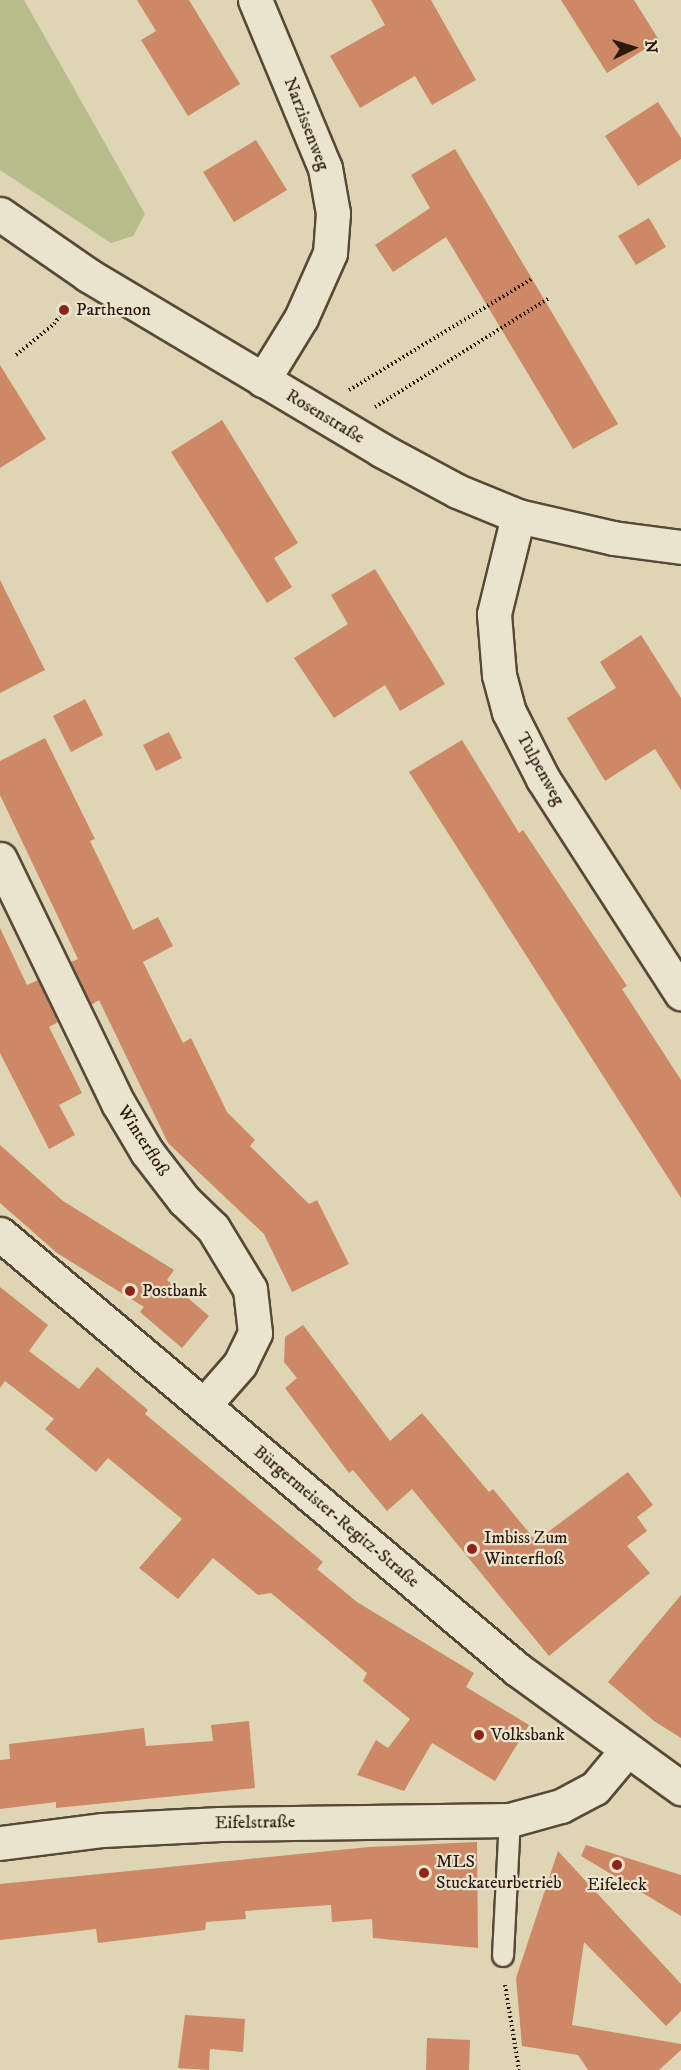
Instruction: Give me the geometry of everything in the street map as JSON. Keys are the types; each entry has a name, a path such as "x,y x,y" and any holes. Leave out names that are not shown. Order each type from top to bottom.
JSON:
{"street":[{"name":"Narzissenweg","path":"255,0 325,168 333,213 330,253 301,318 263,380"},
{"name":"Rosenstraße","path":"0,214 88,275 332,421 457,491 518,516 613,538 681,547"},
{"name":"Tulpenweg","path":"518,516 494,614 499,675 509,712 543,779 681,993"},
{"name":"Winterfloß","path":"0,859 118,1103 147,1152 178,1192 213,1228 250,1289 255,1333 240,1364 204,1405"},
{"name":"Bürgermeister-Regitz-Straße","path":"0,1234 517,1670 626,1751 681,1788"},
{"name":"Eifelstraße","path":"0,1843 103,1830 220,1824 510,1820 561,1806 595,1788 626,1751"}],"lane":[{"path":"503,1956 510,1820"}],"path":[{"path":"16,355 54,324 88,275"},
{"path":"332,421 334,400 533,278"},
{"path":"332,421 548,299"},
{"path":"503,1956 519,2070"}],"green space":[{"path":"0,0 24,0 145,214 133,236 111,243 0,170"}],"building":[{"path":"137,0 189,0 240,84 188,116 141,40 156,31"},
{"path":"371,0 431,0 476,80 432,105 415,76 360,108 330,56 385,25"},
{"path":"561,0 634,0 659,40 607,73"},
{"path":"658,102 681,138 681,159 638,186 605,136"},
{"path":"256,140 287,190 234,222 203,172"},
{"path":"455,149 618,424 573,449 446,237 393,272 375,245 430,208 411,175"},
{"path":"649,218 666,247 636,265 618,236"},
{"path":"0,365 46,439 0,468"},
{"path":"222,420 298,543 274,558 292,587 267,603 171,452"},
{"path":"375,569 445,684 400,711 385,685 334,718 294,658 348,624 331,595"},
{"path":"0,580 45,670 0,693"},
{"path":"641,635 681,698 681,790 655,749 605,781 567,718 616,688 600,662"},
{"path":"85,699 103,735 71,752 53,716"},
{"path":"169,732 182,758 156,771 143,745"},
{"path":"45,738 95,839 90,841 133,930 158,917 173,946 143,962 183,1043 191,1038 227,1112 255,1140 250,1146 309,1204 317,1200 349,1264 292,1292 264,1234 168,1143 99,1000 91,1005 71,962 78,959 0,795 0,761"},
{"path":"462,740 519,833 523,830 627,986 622,989 681,1080 681,1198 409,772"},
{"path":"0,928 27,985 38,980 58,1022 49,1027 82,1093 59,1105 75,1135 49,1149 0,1053"},
{"path":"0,1145 63,1201 174,1270 167,1280 209,1316 182,1348 140,1312 144,1307 57,1253 0,1203"},
{"path":"0,1287 48,1325 29,1351 79,1389 97,1367 148,1410 145,1414 323,1562 317,1569 357,1602 474,1673 466,1687 529,1725 495,1781 432,1743 404,1791 357,1775 376,1740 388,1748 410,1719 363,1681 367,1673 271,1593 258,1595 213,1558 178,1599 139,1568 182,1519 108,1458 96,1472 45,1429 54,1419 5,1381 0,1388"},
{"path":"303,1325 390,1441 422,1413 489,1492 493,1489 536,1541 628,1472 653,1505 637,1517 647,1531 627,1546 650,1573 549,1656 412,1489 387,1511 353,1470 349,1473 285,1388 297,1378 284,1362 285,1337"},
{"path":"681,1595 681,1738 654,1721 608,1682"},
{"path":"249,1721 255,1788 56,1808 56,1802 0,1809 0,1760 10,1759 9,1744 144,1728 146,1746 213,1741 211,1725"},
{"path":"477,1842 478,1948 373,1938 372,1919 332,1922 331,1905 245,1911 246,1919 206,1922 205,1930 98,1943 96,1929 0,1940 0,1884 369,1847"},
{"path":"586,1845 681,1875 681,1916 581,1856"},
{"path":"558,1851 681,1984 681,2011 666,2026 584,1942 572,2025 681,2044 681,2050 659,2070 588,2070 578,2055 522,2046 516,1978"},
{"path":"185,2015 245,2019 243,2052 210,2049 209,2070 178,2068"},
{"path":"427,2038 470,2040 469,2070 426,2070"}],"place":[{"name":"Parthenon","path":"64,310"},
{"name":"Postbank","path":"130,1291"},
{"name":"Imbiss Zum Winterfloß","path":"472,1549"},
{"name":"Volksbank","path":"479,1735"},
{"name":"Eifeleck","path":"617,1865"},
{"name":"MLS Stuckateurbetrieb","path":"424,1873"}]}
